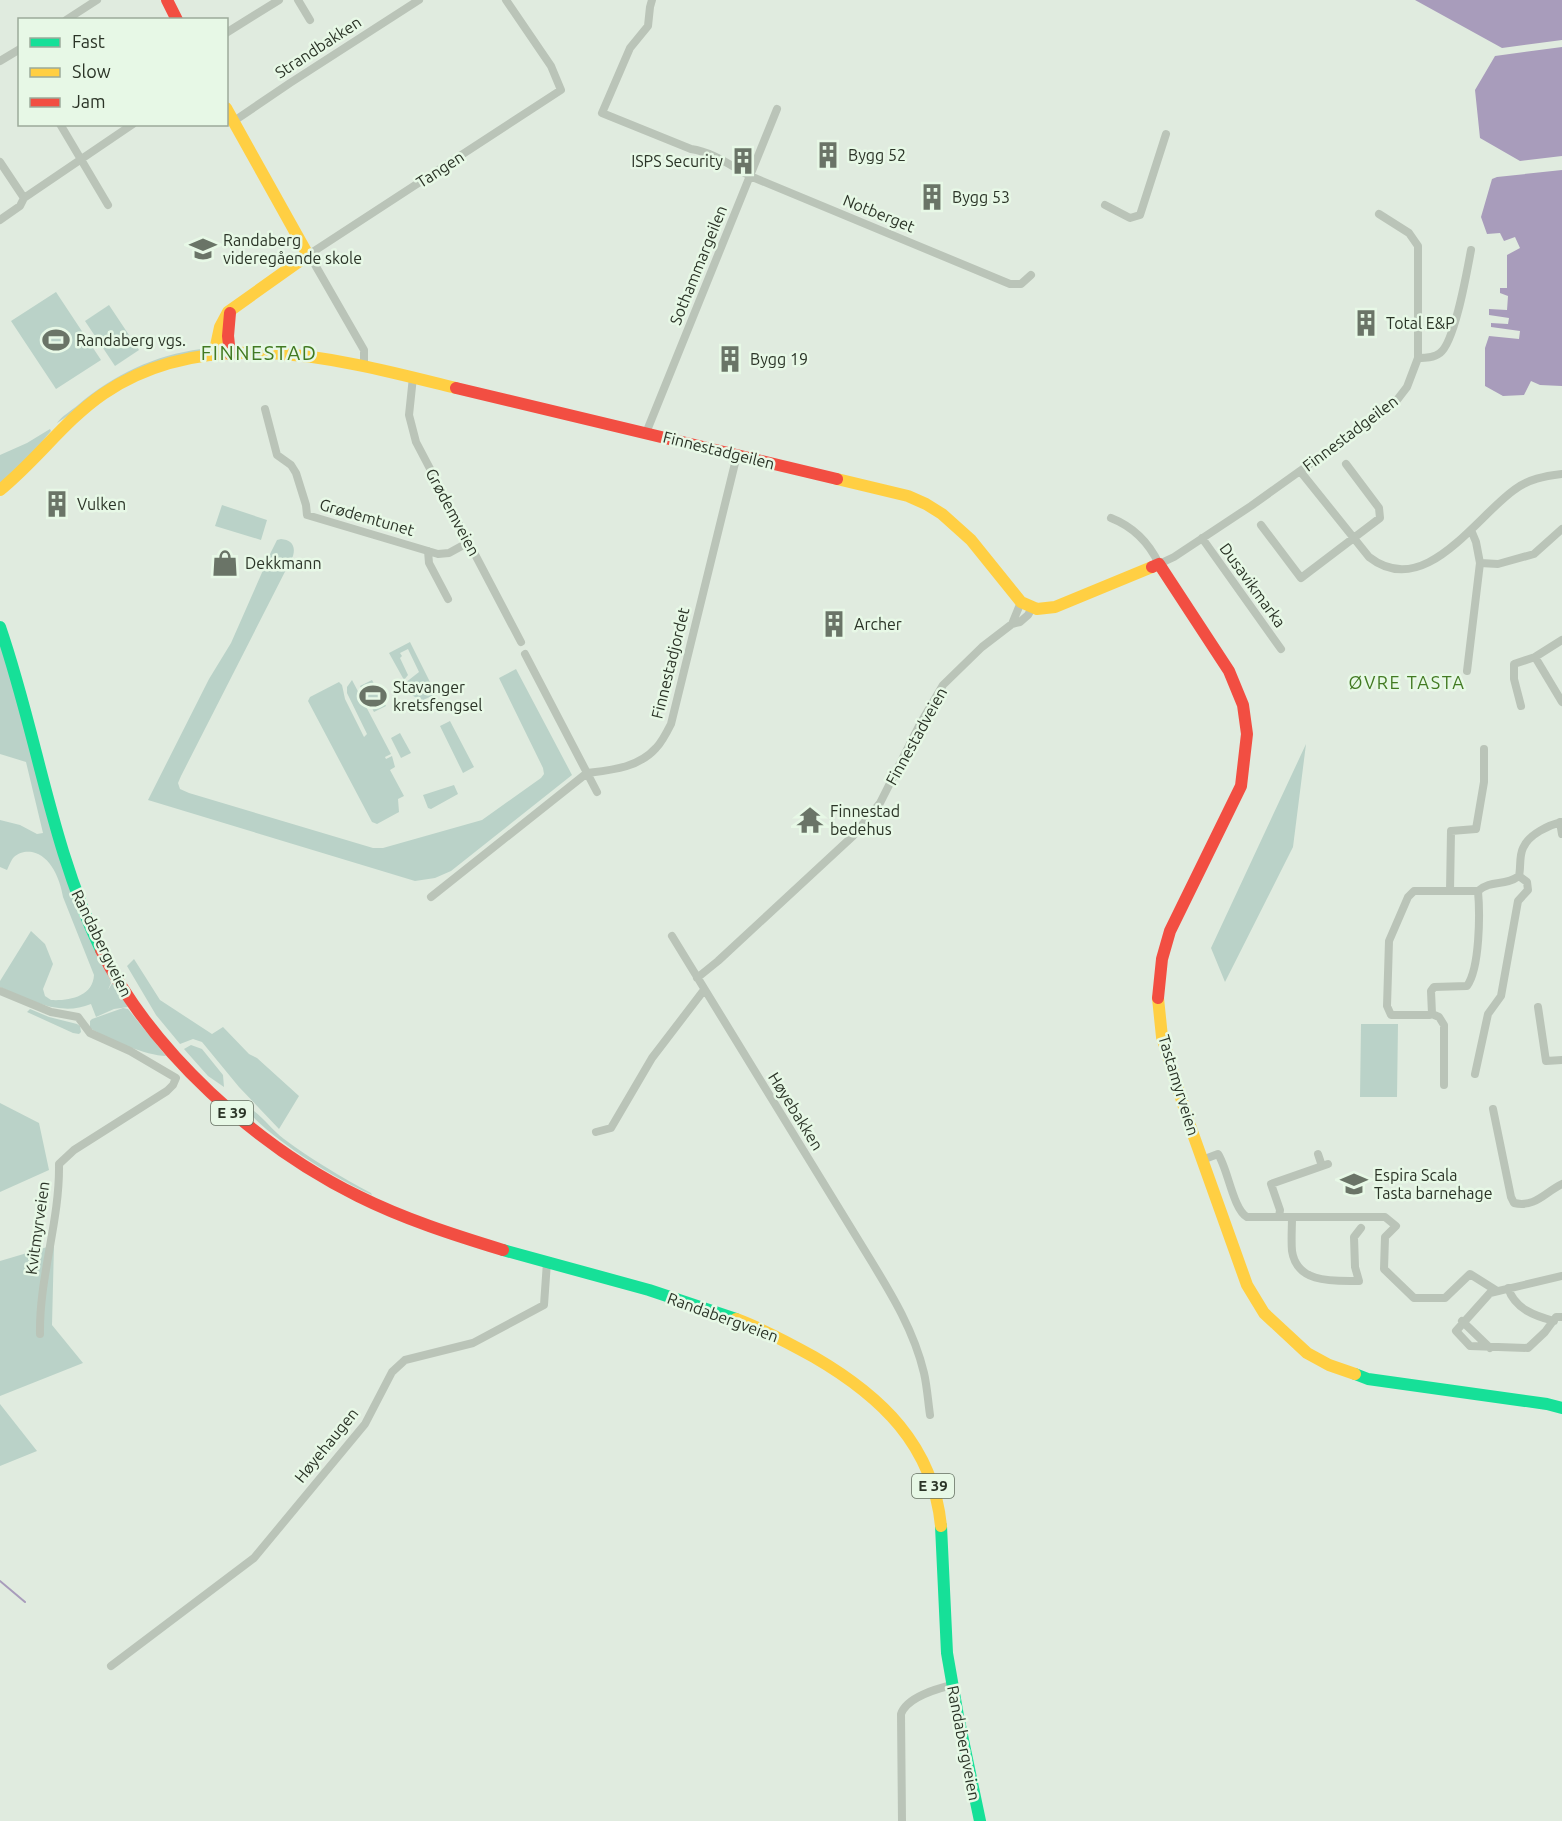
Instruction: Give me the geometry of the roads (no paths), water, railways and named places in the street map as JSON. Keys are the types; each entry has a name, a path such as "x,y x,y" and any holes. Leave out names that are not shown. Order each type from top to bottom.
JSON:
{"main road":[{"path":"167,0 176,18"},
{"path":"228,111 311,259"},
{"name":"Tangen","path":"231,309 311,259"},
{"path":"230,354 228,327 231,309"},
{"path":"214,355 222,321 231,309"},
{"name":"Finnestadgeilen","path":"0,490 29,465 77,413 113,388 137,375 162,365 214,355 301,355 326,358 413,377 908,496 934,507 961,529 1026,605"},
{"name":"Finnestadveien","path":"1026,605 1040,610 1055,607 1159,564"},
{"name":"Tastamyrveien","path":"1159,564 1229,669 1239,691 1245,716 1246,764 1241,786 1170,931 1162,959 1158,1002 1162,1037 1246,1285 1264,1313 1284,1333 1307,1353 1329,1365 1368,1378 1562,1408"},
{"name":"Randabergveien","path":"0,627 21,694 44,786 73,870 91,912 146,1009 186,1056 238,1109 294,1152 374,1202 453,1234 708,1310 770,1332 845,1376 873,1397 889,1413 917,1449 938,1501 943,1537 947,1649 952,1685 981,1821"}],"street":[{"path":"69,18 97,0"},
{"path":"228,32 279,0"},
{"path":"298,0 310,20"},
{"name":"Strandbakken","path":"234,121 419,0"},
{"name":"Tangen","path":"311,259 561,90 551,66 506,0"},
{"name":"Notberget","path":"652,0 648,26 630,48 602,113 691,149 697,155 709,160 727,164 843,215 1016,285 1021,284 1031,275"},
{"path":"0,61 18,52"},
{"name":"Sothammargeilen","path":"646,433 777,109"},
{"path":"61,126 108,205"},
{"path":"0,220 20,206 24,198 130,126"},
{"path":"1105,205 1130,218 1140,215 1166,134"},
{"path":"0,162 24,198"},
{"name":"Finnestadgeilen","path":"1159,564 1174,557 1300,471 1397,400 1407,387 1418,358 1418,246 1409,232 1379,214"},
{"path":"1418,358 1435,356 1444,350 1461,306 1472,250"},
{"path":"311,259 364,350 364,366"},
{"name":"Grødemveien","path":"413,377 409,415 416,442 521,642"},
{"name":"Grødemtunet","path":"265,409 277,454 291,465 296,473 307,516 428,551 446,554 469,542"},
{"name":"Finnestadjordet","path":"431,897 587,773 634,764 656,748 671,724 737,455"},
{"path":"1262,525 1301,578 1378,520 1381,512 1346,465"},
{"path":"1300,471 1369,557 1377,564 1398,570 1422,566 1430,562 1471,530 1514,489 1537,478 1562,474"},
{"path":"1111,518 1141,536 1149,544 1159,564"},
{"path":"1480,563 1498,564 1534,554 1562,529"},
{"path":"1467,671 1480,563 1471,530"},
{"name":"Dusavikmarka","path":"1202,538 1281,649"},
{"name":"Grødemtunet","path":"428,551 429,563 448,599"},
{"name":"Finnestadveien","path":"1012,624 1020,622 1028,615 1026,605"},
{"name":"Finnestadveien","path":"697,978 853,836 880,803 920,724 943,685 964,663 1012,624 1026,605"},
{"path":"1521,706 1514,679 1514,664 1535,657 1562,640"},
{"path":"525,654 597,792"},
{"path":"1535,657 1562,702"},
{"path":"1450,891 1451,831 1476,829 1484,782 1485,749"},
{"path":"1519,876 1524,845 1547,827 1561,822 1562,834"},
{"path":"1444,1085 1444,1025 1439,1017 1432,1014 1418,1016 1389,1014 1387,1006 1389,941 1410,893 1414,891 1478,891 1486,884 1506,883 1519,876"},
{"path":"1475,1074 1488,1014 1502,996 1518,901 1528,890 1527,882 1519,876"},
{"path":"1432,1014 1431,991 1434,987 1467,986 1470,982 1478,938 1478,891"},
{"path":"596,1132 611,1128 652,1058 704,990 672,936"},
{"name":"Høyebakken","path":"704,990 902,1314 914,1339 924,1373 930,1415"},
{"name":"Kvitmyrveien","path":"0,991 51,1012 78,1017 90,1033 120,1046 176,1078 167,1091 74,1150 59,1164 59,1194 40,1306 40,1335"},
{"path":"1538,1007 1546,1061 1562,1060"},
{"path":"1493,1109 1511,1197 1515,1203 1522,1205 1532,1203 1562,1184"},
{"path":"1202,1160 1218,1154 1242,1214 1250,1217 1385,1217 1396,1226 1385,1237 1384,1269 1414,1298 1445,1298 1470,1274 1497,1291"},
{"path":"1279,1217 1280,1210 1271,1184 1325,1165 1317,1154"},
{"path":"1292,1217 1292,1252 1297,1263 1313,1278 1325,1281 1359,1281 1355,1266 1354,1237 1361,1228"},
{"name":"Høyehaugen","path":"111,1666 254,1558 365,1424 392,1372 405,1360 473,1343 544,1305 547,1262"},
{"path":"1558,1319 1530,1348 1470,1346 1456,1332 1456,1328 1486,1295 1562,1276"},
{"path":"1508,1288 1518,1305 1531,1313 1558,1319"},
{"path":"902,1821 900,1720 903,1709 915,1700 952,1685"}],"waterway":[{"path":"0,1581 25,1602"}],"place":[{"name":"Bygg 52","path":"828,155"},
{"name":"ISPS Security","path":"743,161"},
{"name":"Bygg 53","path":"932,197"},
{"name":"Randaberg videregående skole","path":"203,249"},
{"name":"Total E&P","path":"1366,323"},
{"name":"Randaberg vgs.","path":"56,340"},
{"name":"Bygg 19","path":"730,359"},
{"name":"Vulken","path":"57,504"},
{"name":"Dekkmann","path":"225,563"},
{"name":"Archer","path":"834,624"},
{"name":"Stavanger kretsfengsel","path":"373,696"},
{"name":"Finnestad bedehus","path":"810,820"},
{"name":"Espira Scala Tasta barnehage","path":"1354,1184"}],"district":[{"name":"FINNESTAD","path":"259,353"},
{"name":"ØVRE TASTA","path":"1407,683"}]}
